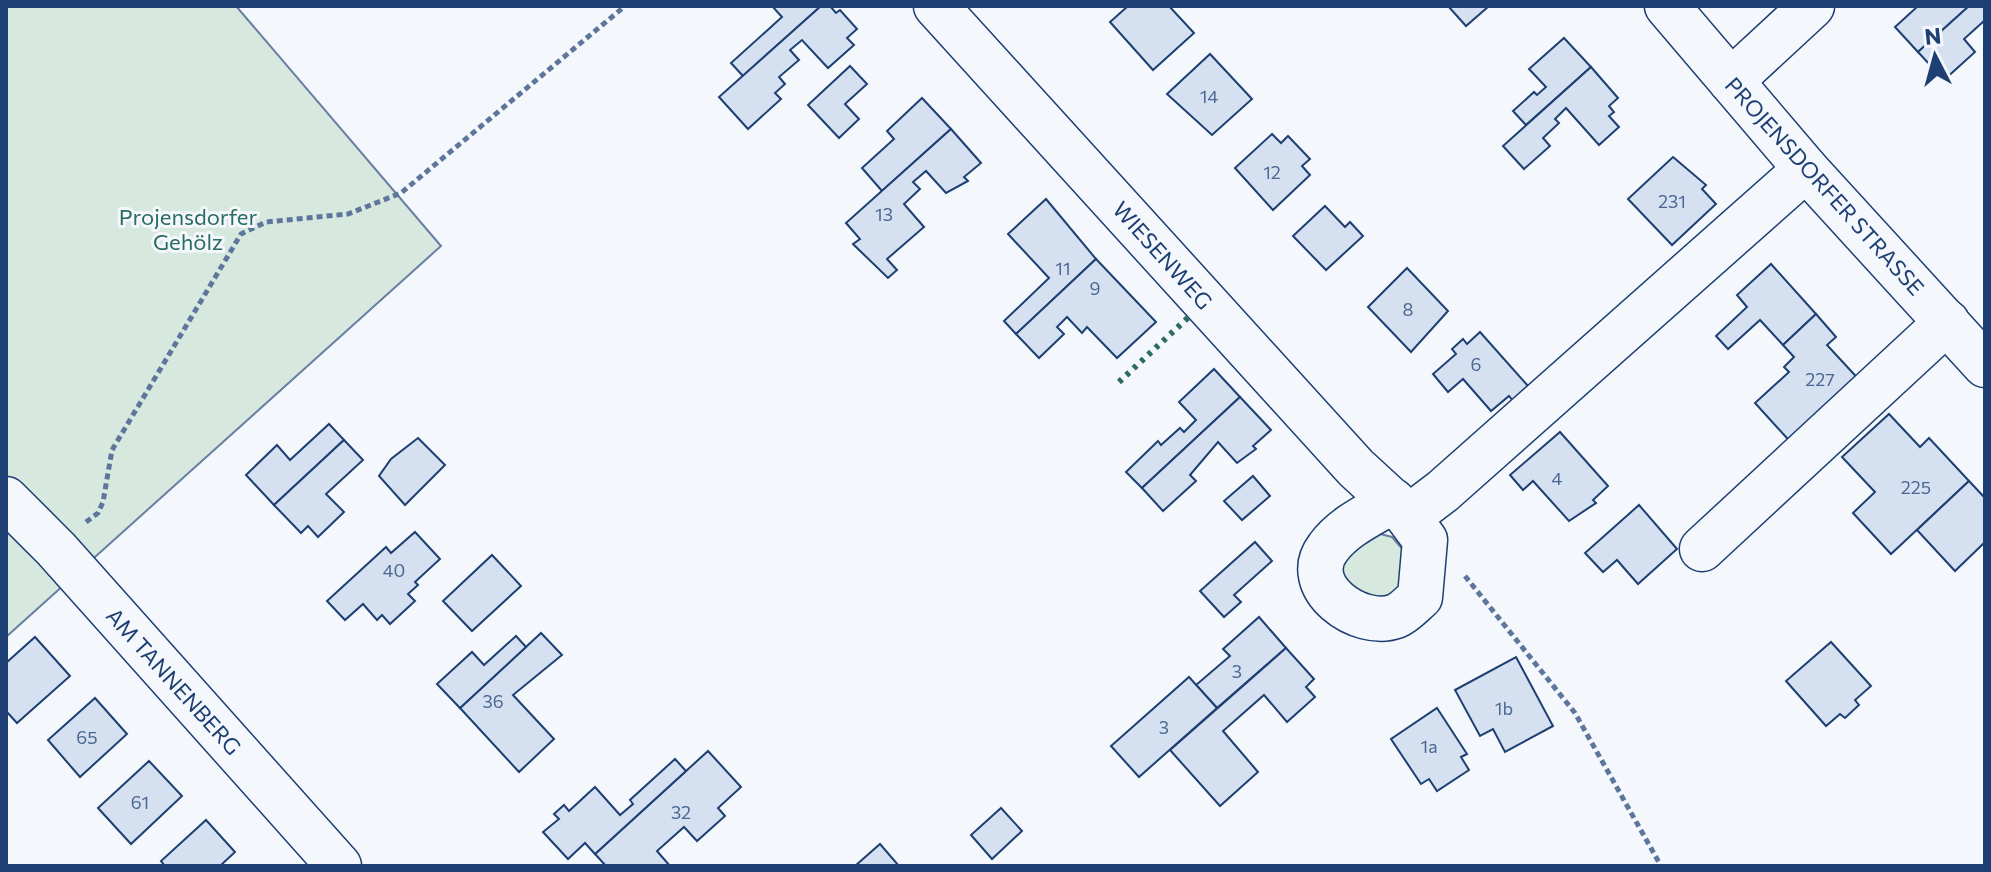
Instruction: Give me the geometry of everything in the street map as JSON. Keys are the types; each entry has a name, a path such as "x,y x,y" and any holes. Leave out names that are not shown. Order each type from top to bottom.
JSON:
{"street":[{"name":"WIESENWEG","path":"936,6 1356,468 1408,518"},
{"name":"PROJENSDORFER STRASSE","path":"1667,6 1806,169 1985,365"},
{"path":"1731,81 1812,6"},
{"path":"1408,518 1443,491 1806,169"},
{"path":"1702,549 1947,322"},
{"name":"AM TANNENBERG","path":"6,499 56,549 339,866"}],"path":[{"path":"56,549 98,513 103,502 112,450 241,234 266,222 348,214 401,193 625,6"},
{"path":"1408,518 1455,565 1501,618 1575,713 1661,866"}],"green space":[{"name":"Projensdorfer Gehölz","path":"6,6 236,6 441,246 6,637"},
{"path":"1373,532 1392,537 1405,552 1403,585 1384,599 1359,597 1340,571 1340,561"}],"building":[{"path":"772,6 821,6 743,76 731,63 782,17"},
{"path":"821,6 830,6 836,13 840,10 857,29 847,38 854,45 828,68 802,40 790,50 799,60 779,77 785,84 775,93 781,99 748,129 719,97"},
{"path":"1128,6 1169,6 1194,33 1153,70 1110,22"},
{"path":"1448,6 1489,6 1466,26"},
{"path":"1918,6 1969,6 1918,52 1895,27"},
{"path":"1969,6 1985,6 1985,20 1964,39 1975,52 1944,80 1918,52"},
{"path":"1564,38 1591,67 1526,125 1513,111 1534,92 1537,95 1546,87 1529,69"},
{"path":"1210,54 1252,99 1212,135 1167,94"},
{"path":"850,66 867,84 845,104 859,119 839,138 808,105"},
{"path":"1591,67 1618,98 1609,106 1614,112 1609,116 1619,127 1599,145 1566,108 1555,119 1559,123 1543,138 1550,146 1524,169 1503,146"},
{"path":"922,98 951,129 882,191 862,168 894,139 887,131"},
{"path":"951,129 981,163 964,177 968,181 946,193 926,171 913,182 920,189 904,204 924,227 887,259 897,270 888,278 853,244 860,239 846,223"},
{"path":"1272,134 1281,143 1288,136 1310,159 1302,166 1310,175 1273,210 1235,168"},
{"path":"1673,157 1706,185 1702,189 1716,204 1672,245 1628,199"},
{"path":"1046,199 1096,259 1016,334 1004,321 1049,278 1008,234"},
{"path":"1325,206 1345,227 1350,222 1363,236 1326,270 1293,236"},
{"path":"1096,259 1156,322 1117,358 1087,327 1082,333 1067,317 1057,327 1064,334 1039,358 1016,334"},
{"path":"1771,264 1816,314 1783,345 1760,320 1728,349 1716,336 1747,307 1737,295"},
{"path":"1407,268 1448,311 1411,352 1368,307"},
{"path":"1816,314 1836,337 1827,345 1864,385 1796,448 1755,403 1789,372 1784,367 1794,357 1783,345"},
{"path":"1480,332 1529,387 1513,401 1509,396 1491,411 1463,379 1448,392 1433,374 1456,354 1452,349 1463,339 1467,344"},
{"path":"1214,369 1240,397 1142,488 1126,472 1158,441 1161,445 1180,428 1184,432 1196,420 1179,402"},
{"path":"1240,397 1271,430 1253,446 1256,449 1237,463 1218,442 1190,475 1196,481 1163,511 1142,488"},
{"path":"1889,414 1920,447 1929,438 1969,481 1891,554 1853,513 1875,492 1842,457"},
{"path":"329,424 344,440 274,505 246,475 277,445 290,460"},
{"path":"1560,432 1608,486 1593,500 1596,503 1569,521 1533,481 1523,490 1510,475"},
{"path":"418,438 445,465 405,505 379,476 391,459"},
{"path":"344,440 363,460 326,494 344,512 318,537 308,526 301,533 274,505"},
{"path":"1253,476 1270,496 1242,520 1224,501"},
{"path":"1969,481 1985,498 1985,542 1955,571 1917,530"},
{"path":"1639,505 1677,549 1638,584 1617,560 1603,572 1585,553"},
{"path":"415,532 440,559 415,582 418,585 408,594 415,601 390,624 382,615 377,620 363,604 345,620 327,601 386,547 391,553"},
{"path":"1255,542 1272,561 1234,595 1241,602 1224,617 1200,591"},
{"path":"492,555 521,586 472,631 443,601"},
{"path":"1259,617 1286,648 1217,708 1196,685 1230,656 1223,649"},
{"path":"541,633 562,655 513,695 554,739 519,772 460,708"},
{"path":"516,636 526,647 460,708 437,684 472,652 484,665"},
{"path":"35,637 70,676 17,723 6,711 6,663"},
{"path":"1831,642 1871,686 1855,700 1859,705 1845,718 1840,714 1826,726 1786,681"},
{"path":"1286,648 1314,679 1306,687 1315,697 1287,722 1264,695 1223,731 1258,772 1220,806 1170,750"},
{"path":"1516,657 1553,726 1505,752 1493,729 1480,736 1455,690"},
{"path":"1189,677 1217,708 1139,777 1111,746"},
{"path":"95,698 127,734 80,777 48,740"},
{"path":"1437,708 1467,754 1461,757 1469,770 1437,791 1429,779 1421,784 1391,739"},
{"path":"708,751 741,787 718,808 725,816 697,841 684,827 657,851 670,866 606,866 595,854"},
{"path":"675,759 686,771 595,854 585,843 568,859 543,832 559,819 554,814 564,805 569,811 595,787 620,815 633,804 630,800"},
{"path":"149,761 182,796 131,844 98,808"},
{"path":"1001,808 1022,831 992,859 971,835"},
{"path":"206,820 235,852 220,866 165,866 161,861"},
{"path":"880,844 899,866 855,866"}],"hedge":[{"path":"1119,382 1192,314"}]}
